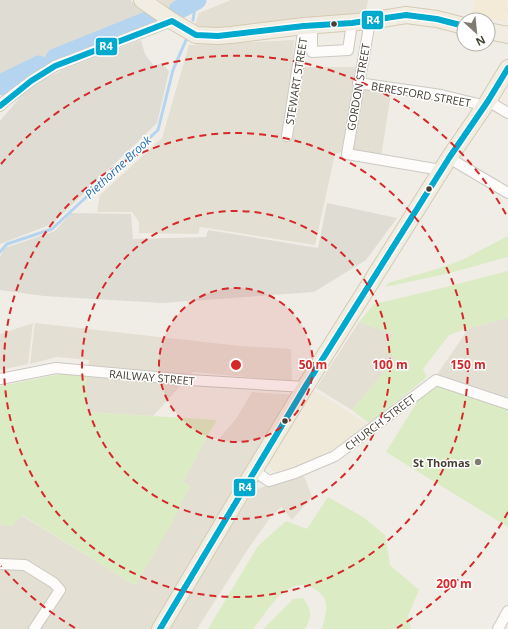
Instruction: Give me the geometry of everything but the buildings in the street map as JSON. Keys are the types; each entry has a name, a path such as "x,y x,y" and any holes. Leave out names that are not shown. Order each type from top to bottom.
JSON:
{"main road":[{"path":"142,0 172,21 196,35 218,36 352,23 406,16 437,19 456,24"},
{"path":"496,33 508,35"},
{"path":"160,629 305,387 445,164 486,104 508,68"}],"street":[{"path":"0,106 31,81 55,66 172,21"},
{"name":"GORDON STREET","path":"370,21 358,83 347,154 445,164"},
{"path":"309,26 312,34 312,52 331,52 348,50 352,23"},
{"name":"STEWART STREET","path":"287,136 309,26"},
{"name":"BERESFORD STREET","path":"358,83 441,95 474,103 486,104 508,113"},
{"path":"445,164 508,193"},
{"name":"RAILWAY STREET","path":"0,379 56,368 189,380 305,387"},
{"name":"CHURCH STREET","path":"254,471 268,481 296,474 335,456 436,380 508,404"},
{"path":"0,564 25,565 54,583 60,590 34,629"},
{"path":"498,629 508,611"}],"shaded area":[{"path":"0,0 130,0 151,16 15,73 0,83"},
{"path":"159,0 179,0 172,11"},
{"path":"231,0 368,0 365,17 202,29 194,27 199,13"},
{"path":"474,0 506,0 508,9 506,22 496,20 496,12 472,12"},
{"path":"141,40 145,54 154,66 161,63 169,71 157,123 52,224 0,244 0,121 28,88 66,68"},
{"path":"294,40 292,67 356,67 342,152 335,154 315,245 200,227 198,234 139,233 139,222 132,212 97,212 100,195 162,138 189,45"},
{"path":"361,88 391,93 381,157 351,152"},
{"path":"327,203 397,218 366,260 314,292 162,303 44,296 0,290 0,257 5,248 55,231 71,213 131,214 133,239 206,237 208,230 318,248"},
{"path":"508,318 508,400 436,376 469,328"},
{"path":"359,322 394,334 396,358 352,410 316,388"},
{"path":"33,323 28,364 0,370 0,334"},
{"path":"35,323 240,346 291,349 292,381 193,372 153,416 86,412 87,373 89,360 57,357 30,364"},
{"path":"314,390 369,425 331,454 294,471 276,473 269,466 272,456"},
{"path":"252,392 296,395 156,629 0,629 0,524 12,526 21,515 135,585 190,486 183,482 207,437 217,441 236,419"},
{"path":"304,476 312,497 292,520 281,507 270,518 248,549 197,629 169,629 253,491 268,485"}],"green space":[{"path":"508,236 508,257 446,274 385,287 388,283 462,260"},
{"path":"508,271 508,318 449,335 423,369 427,377 370,424 352,410 396,358 384,351 394,334 359,322 374,304"},
{"path":"87,373 87,412 217,420 183,482 190,486 171,525 135,585 22,515 12,526 0,524 0,386 61,374"},
{"path":"438,383 508,406 508,527 386,452 422,394"},
{"path":"328,497 363,517 385,535 390,565 419,590 408,616 411,629 321,629 323,626 326,602 321,594 306,585 288,589 272,604 253,629 208,629 258,546 286,521 307,529"},
{"path":"303,598 310,613 305,629 263,629 293,599"}],"waterway":[{"name":"Piethorne Brook","path":"193,20 196,0"},
{"path":"178,10 197,0"},
{"path":"55,58 152,19"},
{"name":"Piethorne Brook","path":"0,252 7,244 52,229 158,130 173,70 186,40"},
{"path":"0,86 4,82 39,65"}],"transit line":[{"name":"R4","path":"0,106 31,81 55,66 172,21 196,35 218,36 304,26 352,23 406,15 437,19 456,24"},
{"name":"R4","path":"160,629 305,387 449,158 488,101 508,68"}],"place":[{"name":"St Thomas","path":"478,462"}]}
